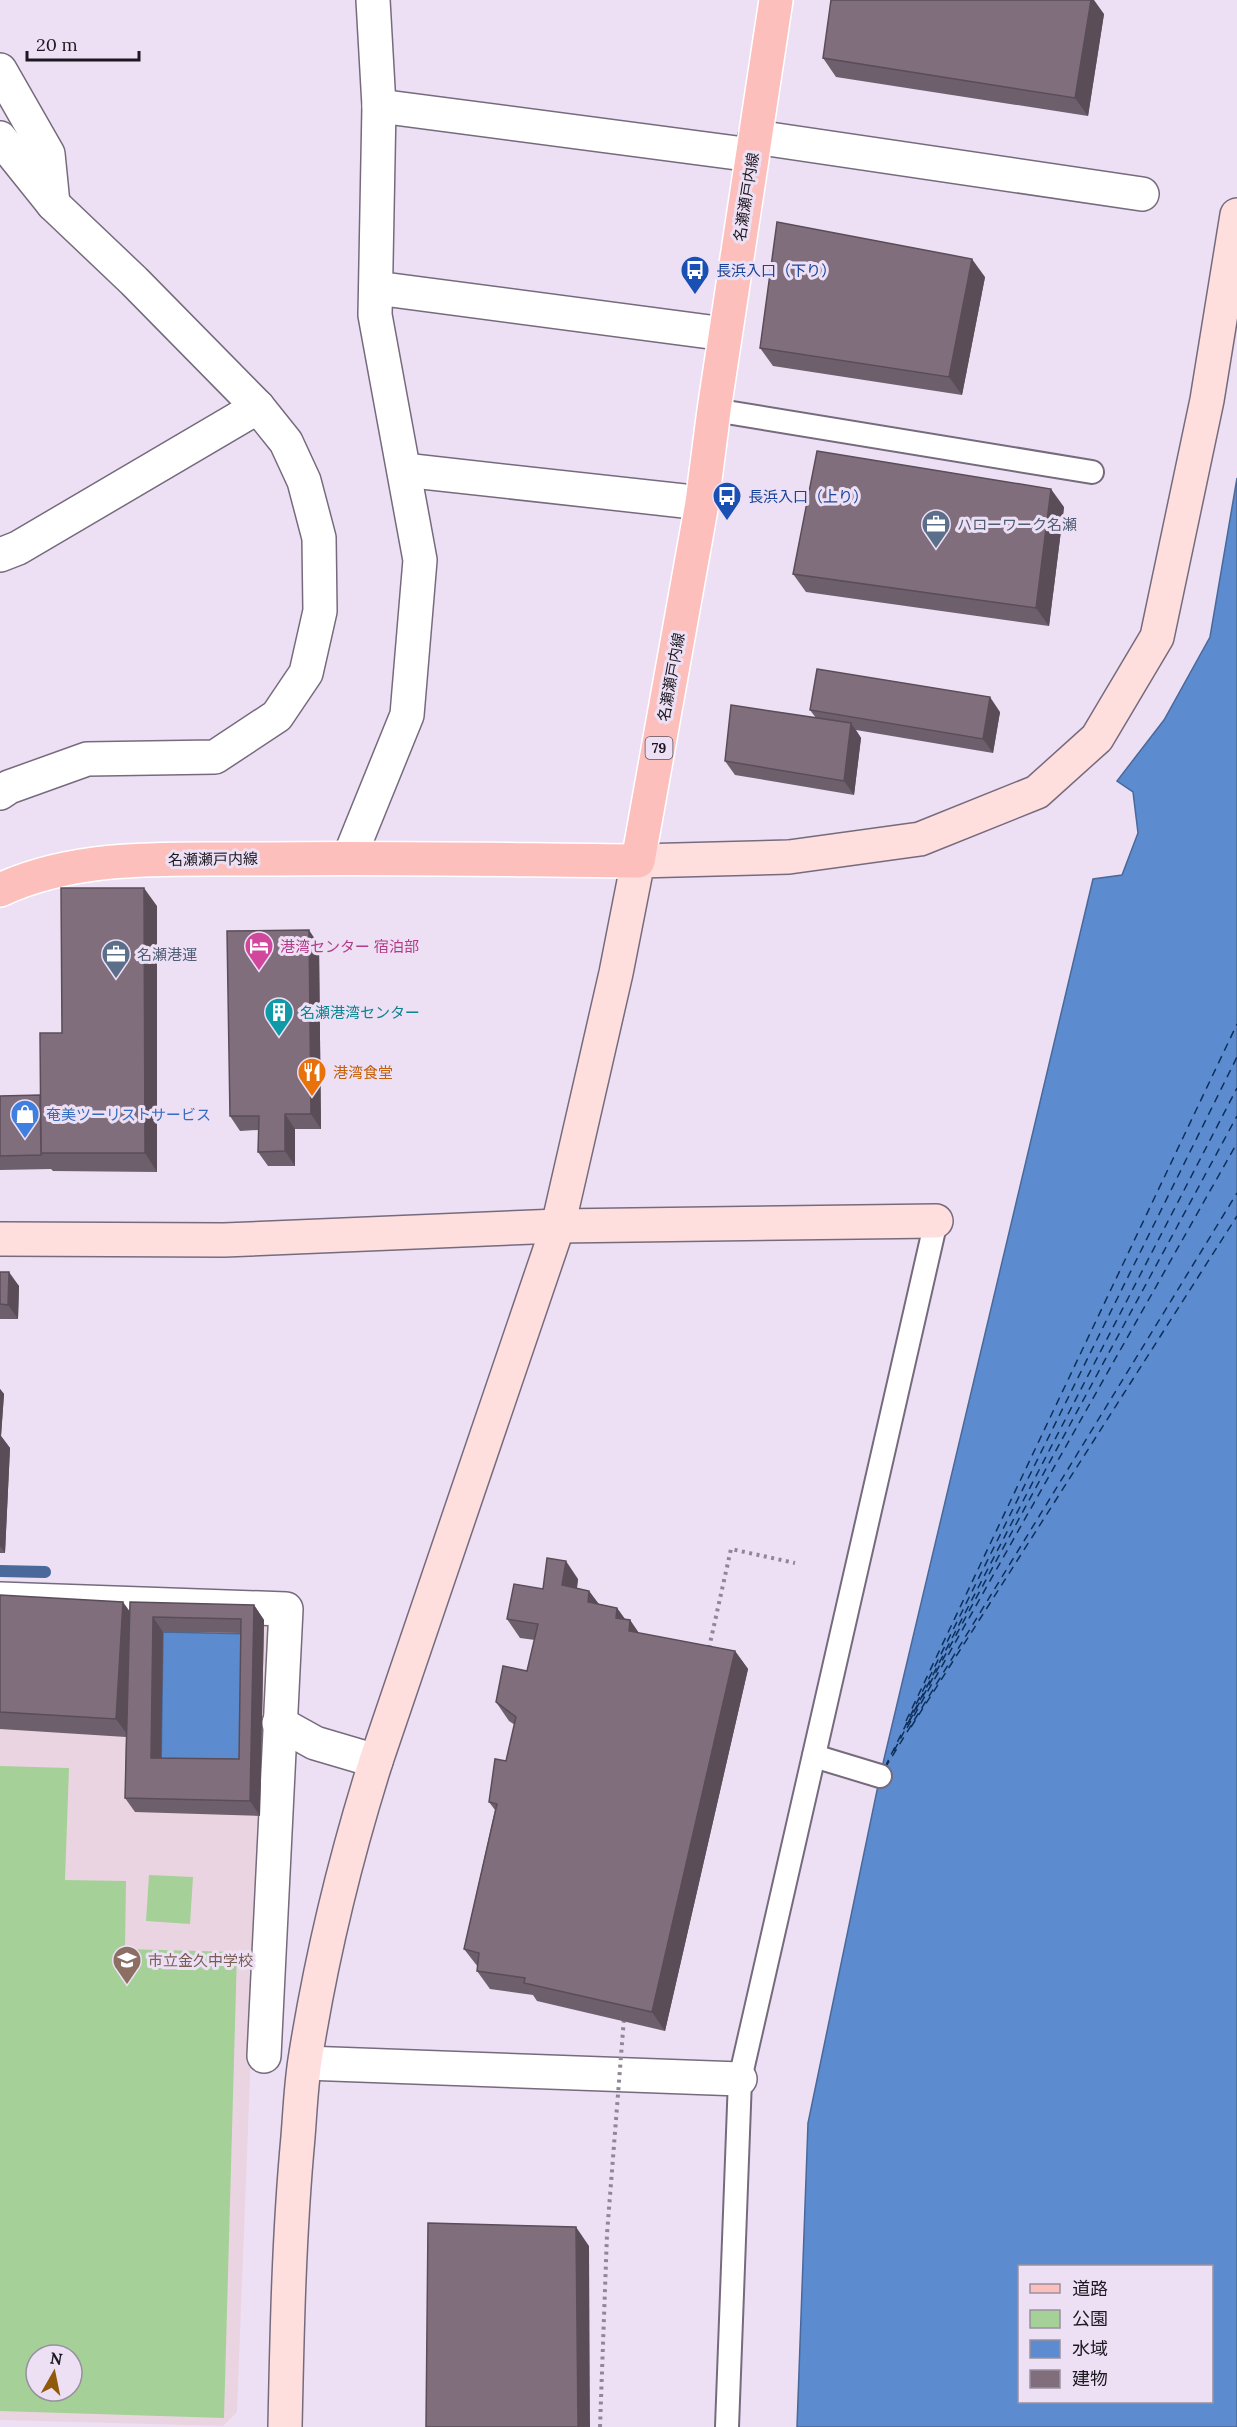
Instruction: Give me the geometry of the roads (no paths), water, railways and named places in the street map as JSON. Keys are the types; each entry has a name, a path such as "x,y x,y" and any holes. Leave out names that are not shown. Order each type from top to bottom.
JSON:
{"main road":[{"name":"名瀬瀬戸内線","path":"0,890 19,881 73,867 138,860 349,858 638,861 702,503 725,334 776,0"}],"street":[{"path":"349,858 407,715 420,560 375,315 379,106 374,0"},
{"path":"0,70 48,154 53,204"},
{"path":"379,106 754,146 1142,194"},
{"path":"0,138 53,204 134,281 258,407 286,442 304,481 319,538 320,611 306,673 277,716 215,757 87,759 0,793"},
{"path":"285,2427 292,2205 305,2063 327,1935 351,1841 376,1761 558,1226 616,974 638,861 789,857 920,839 1037,792 1097,738 1157,637 1207,400 1237,215"},
{"path":"376,288 725,334"},
{"path":"0,555 18,548 258,407"},
{"path":"404,471 702,503"},
{"path":"0,1239 224,1240 558,1226 936,1221"},
{"path":"0,1599 286,1609 264,2056"},
{"path":"279,1723 315,1743 376,1761"},
{"path":"305,2063 740,2079"}],"lane":[{"path":"714,410 1092,472"},
{"path":"727,2427 740,2079 936,1221"},
{"path":"814,1756 880,1776"}],"water":[{"path":"1237,478 1237,2427 797,2427 808,2123 880,1776 1093,879 1122,875 1138,833 1133,792 1117,781 1164,720 1210,637"},
{"path":"163,1632 251,1634 249,1774 161,1772"}],"waterway":[{"path":"0,1571 45,1572"}],"place":[{"name":"長浜入口（下り）","path":"695,296"},
{"name":"長浜入口（上り）","path":"727,522"},
{"name":"ハローワーク名瀬","path":"936,550"},
{"name":"港湾センター 宿泊部","path":"259,972"},
{"name":"名瀬港運","path":"116,980"},
{"name":"名瀬港湾センター","path":"279,1038"},
{"name":"港湾食堂","path":"312,1098"},
{"name":"奄美ツーリストサービス","path":"25,1140"},
{"name":"市立金久中学校","path":"127,1986"}]}
